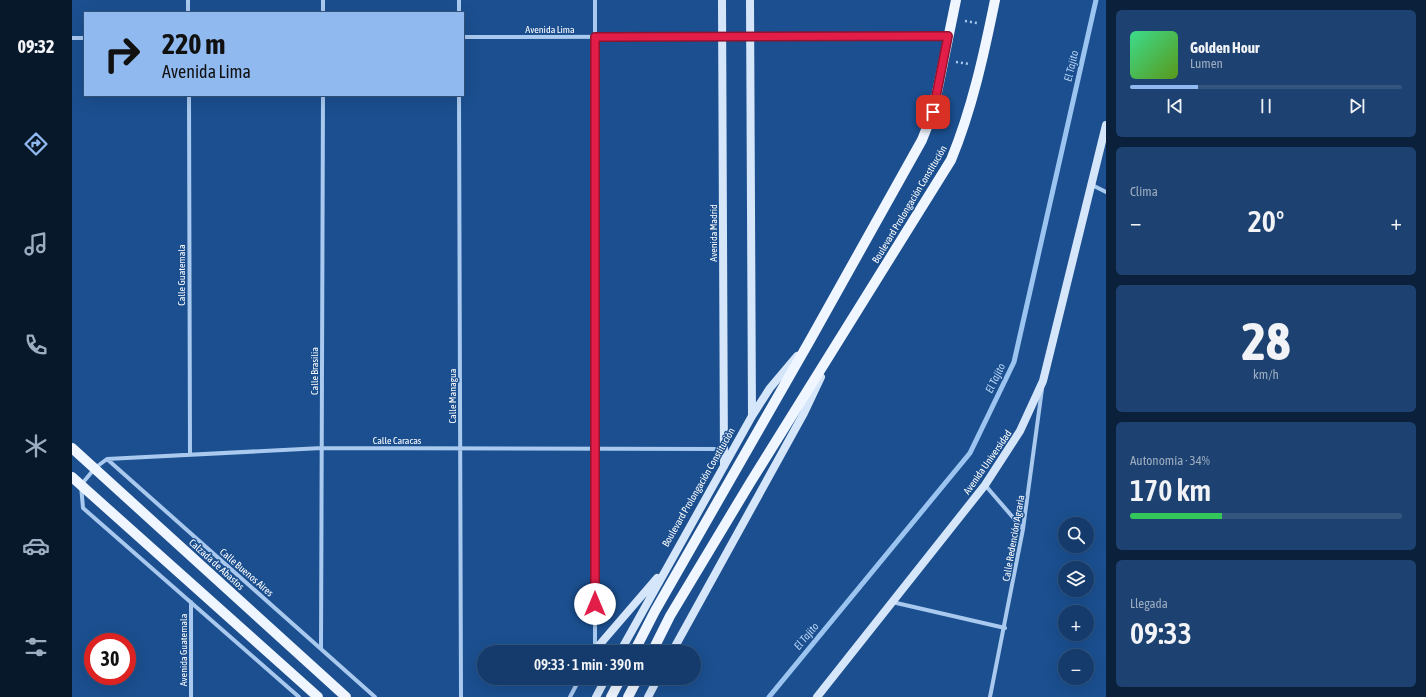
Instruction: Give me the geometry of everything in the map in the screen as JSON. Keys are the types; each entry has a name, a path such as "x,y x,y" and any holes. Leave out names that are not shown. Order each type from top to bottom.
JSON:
{"main road":[{"name":"Boulevard Prolongación Constitución","path":"638,645 659,604 809,342 922,140 933,112 956,0"},
{"name":"Boulevard Prolongación Constitución","path":"656,645 670,616 750,483 827,362 951,160 961,135 981,66 995,0"},
{"name":"Calzada de Abastos","path":"72,448 346,697"},
{"path":"72,477 318,697"},
{"path":"611,697 617,685"},
{"path":"628,697 634,685"}],"street":[{"path":"188,0 188,12"},
{"path":"323,0 323,12"},
{"path":"459,0 459,12"},
{"path":"594,645 595,0"},
{"name":"Avenida Madrid","path":"722,0 724,466"},
{"path":"750,0 752,416"},
{"name":"Avenida Lima","path":"464,37 948,36"},
{"path":"72,38 84,38"},
{"name":"Calle Guatemala","path":"189,96 190,454"},
{"name":"Calle Brasilia","path":"321,648 323,96"},
{"name":"Calle Managua","path":"459,96 461,697"},
{"name":"Avenida Universidad","path":"817,697 985,485 1004,458 1020,431 1043,381 1106,125"},
{"path":"1092,185 1106,192"},
{"name":"Boulevard Prolongación Constitución","path":"624,645 664,570 752,416 770,388 809,342"},
{"name":"Boulevard Prolongación Constitución","path":"676,645 804,413 827,362"},
{"name":"Calle Redención Agraria","path":"990,697 1023,529 1043,381"},
{"name":"Calle Caracas","path":"107,459 322,448 595,450 724,449"},
{"path":"107,459 94,468 81,485 83,508 300,697"},
{"name":"Calle Buenos Aires","path":"107,459 375,697"},
{"path":"985,485 1023,529"},
{"path":"599,645 617,622 664,570"},
{"name":"Avenida Guatemala","path":"190,697 191,602"},
{"path":"892,602 1004,628"},
{"path":"570,697 576,685"},
{"path":"596,697 602,685"},
{"path":"648,697 654,685"}],"path":[{"path":"952,18 990,26"},
{"path":"943,61 981,66"}],"waterway":[{"name":"El Tajito","path":"769,697 970,453 1014,362 1096,0"}],"route":[{"path":"595,604 595,37 948,36 933,112"}]}
